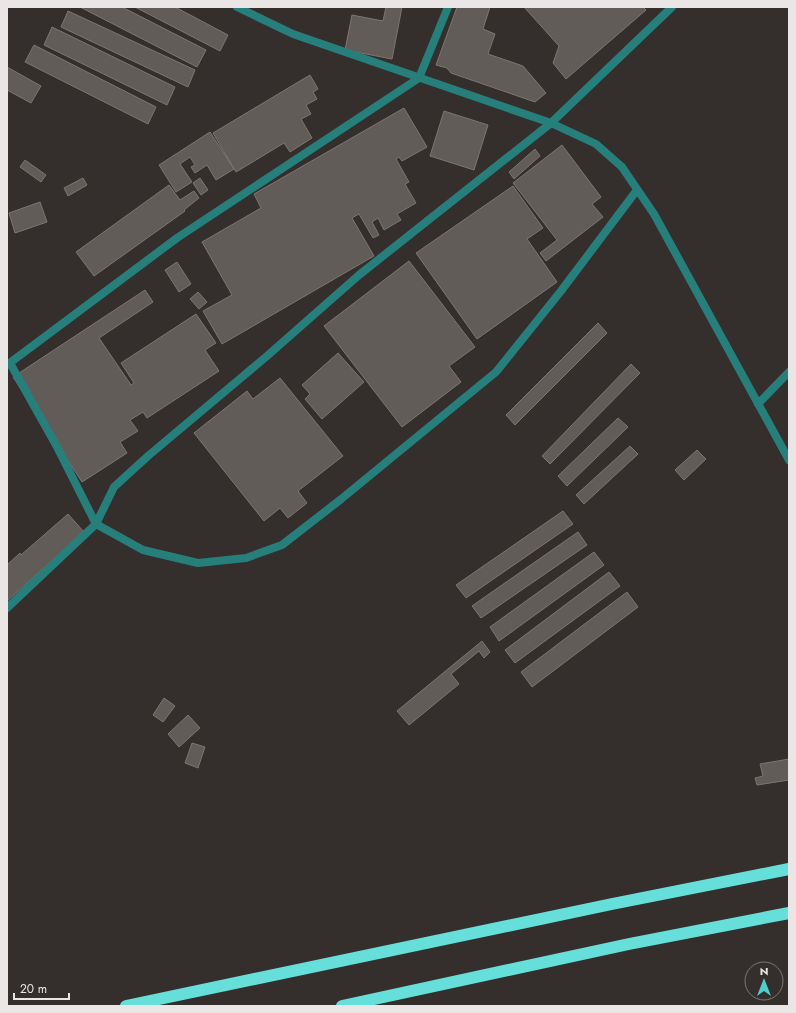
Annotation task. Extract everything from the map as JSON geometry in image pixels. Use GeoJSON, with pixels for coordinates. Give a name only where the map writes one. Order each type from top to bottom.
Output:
{"type":"FeatureCollection","features":[{"type":"Feature","properties":{"kind":"highway"},"geometry":{"type":"LineString","coordinates":[[126,1006],[520,923],[789,869]]}},
{"type":"Feature","properties":{"kind":"highway"},"geometry":{"type":"LineString","coordinates":[[342,1006],[629,944],[789,913]]}},
{"type":"Feature","properties":{"kind":"street"},"geometry":{"type":"LineString","coordinates":[[237,7],[293,34],[551,123],[596,144],[622,167],[654,214],[789,460]]}},
{"type":"Feature","properties":{"kind":"street"},"geometry":{"type":"LineString","coordinates":[[448,7],[419,78],[177,238],[8,364],[56,445],[96,524],[143,550],[198,563],[246,558],[282,545],[340,500],[496,372],[561,291],[637,190]]}},
{"type":"Feature","properties":{"kind":"street"},"geometry":{"type":"LineString","coordinates":[[7,608],[96,524],[114,487],[148,456],[267,356],[359,275],[551,123],[672,7]]}},
{"type":"Feature","properties":{"kind":"street"},"geometry":{"type":"LineString","coordinates":[[758,404],[789,372]]}},
{"type":"Feature","properties":{"kind":"building"},"geometry":{"type":"Polygon","coordinates":[[[80,7],[122,7],[206,50],[197,67],[80,7]]]}},
{"type":"Feature","properties":{"kind":"building"},"geometry":{"type":"Polygon","coordinates":[[[135,7],[175,7],[228,35],[220,51],[135,7]]]}},
{"type":"Feature","properties":{"kind":"building"},"geometry":{"type":"Polygon","coordinates":[[[386,7],[402,7],[392,59],[345,50],[352,15],[383,21],[386,7]]]}},
{"type":"Feature","properties":{"kind":"building"},"geometry":{"type":"Polygon","coordinates":[[[457,7],[490,7],[483,29],[495,34],[488,54],[523,66],[546,93],[535,102],[451,73],[447,68],[436,65],[457,7]]]}},
{"type":"Feature","properties":{"kind":"building"},"geometry":{"type":"Polygon","coordinates":[[[524,7],[643,7],[646,10],[566,79],[553,63],[559,46],[524,7]]]}},
{"type":"Feature","properties":{"kind":"building"},"geometry":{"type":"Polygon","coordinates":[[[68,11],[195,70],[188,87],[61,27],[68,11]]]}},
{"type":"Feature","properties":{"kind":"building"},"geometry":{"type":"Polygon","coordinates":[[[52,27],[175,87],[167,105],[44,45],[52,27]]]}},
{"type":"Feature","properties":{"kind":"building"},"geometry":{"type":"Polygon","coordinates":[[[34,45],[156,107],[148,124],[25,62],[34,45]]]}},
{"type":"Feature","properties":{"kind":"building"},"geometry":{"type":"Polygon","coordinates":[[[7,67],[41,86],[31,103],[7,90],[7,67]]]}},
{"type":"Feature","properties":{"kind":"building"},"geometry":{"type":"Polygon","coordinates":[[[310,75],[318,89],[313,92],[317,99],[306,105],[311,114],[301,119],[312,138],[290,152],[284,143],[236,172],[213,133],[310,75]]]}},
{"type":"Feature","properties":{"kind":"building"},"geometry":{"type":"Polygon","coordinates":[[[404,108],[427,147],[402,161],[399,157],[396,159],[409,182],[405,184],[416,203],[397,214],[401,220],[384,230],[378,218],[372,222],[379,235],[373,238],[359,214],[352,218],[374,256],[222,344],[203,311],[232,295],[202,242],[261,208],[254,194],[404,108]]]}},
{"type":"Feature","properties":{"kind":"building"},"geometry":{"type":"Polygon","coordinates":[[[444,111],[488,125],[474,170],[430,156],[444,111]]]}},
{"type":"Feature","properties":{"kind":"building"},"geometry":{"type":"Polygon","coordinates":[[[210,132],[234,169],[216,180],[207,165],[195,173],[191,167],[195,165],[190,157],[180,164],[192,182],[176,192],[159,165],[210,132]]]}},
{"type":"Feature","properties":{"kind":"building"},"geometry":{"type":"Polygon","coordinates":[[[562,145],[601,197],[592,204],[603,217],[546,261],[540,253],[557,240],[513,183],[562,145]]]}},
{"type":"Feature","properties":{"kind":"building"},"geometry":{"type":"Polygon","coordinates":[[[535,149],[540,156],[514,179],[509,172],[535,149]]]}},
{"type":"Feature","properties":{"kind":"building"},"geometry":{"type":"Polygon","coordinates":[[[25,160],[46,175],[41,182],[20,167],[25,160]]]}},
{"type":"Feature","properties":{"kind":"building"},"geometry":{"type":"Polygon","coordinates":[[[83,178],[87,185],[68,196],[64,188],[83,178]]]}},
{"type":"Feature","properties":{"kind":"building"},"geometry":{"type":"Polygon","coordinates":[[[200,178],[208,190],[201,195],[193,183],[200,178]]]}},
{"type":"Feature","properties":{"kind":"building"},"geometry":{"type":"Polygon","coordinates":[[[169,185],[180,200],[194,191],[199,198],[184,210],[185,211],[94,276],[76,252],[169,185]]]}},
{"type":"Feature","properties":{"kind":"building"},"geometry":{"type":"Polygon","coordinates":[[[513,186],[543,228],[527,239],[557,282],[477,339],[416,253],[513,186]]]}},
{"type":"Feature","properties":{"kind":"building"},"geometry":{"type":"Polygon","coordinates":[[[40,202],[47,222],[15,233],[9,213],[40,202]]]}},
{"type":"Feature","properties":{"kind":"building"},"geometry":{"type":"Polygon","coordinates":[[[409,261],[475,347],[449,366],[461,382],[402,427],[324,326],[409,261]]]}},
{"type":"Feature","properties":{"kind":"building"},"geometry":{"type":"Polygon","coordinates":[[[177,262],[191,284],[179,292],[165,270],[177,262]]]}},
{"type":"Feature","properties":{"kind":"building"},"geometry":{"type":"Polygon","coordinates":[[[145,290],[153,302],[99,338],[131,385],[134,383],[121,363],[196,314],[216,343],[205,350],[219,371],[147,418],[143,412],[130,420],[138,431],[120,442],[127,453],[82,482],[13,377],[145,290]]]}},
{"type":"Feature","properties":{"kind":"building"},"geometry":{"type":"Polygon","coordinates":[[[198,292],[207,302],[199,309],[190,299],[198,292]]]}},
{"type":"Feature","properties":{"kind":"building"},"geometry":{"type":"Polygon","coordinates":[[[598,323],[607,333],[515,425],[506,415],[598,323]]]}},
{"type":"Feature","properties":{"kind":"building"},"geometry":{"type":"Polygon","coordinates":[[[338,353],[364,382],[322,419],[305,399],[310,394],[302,385],[338,353]]]}},
{"type":"Feature","properties":{"kind":"building"},"geometry":{"type":"Polygon","coordinates":[[[631,364],[640,373],[550,464],[542,456],[631,364]]]}},
{"type":"Feature","properties":{"kind":"building"},"geometry":{"type":"Polygon","coordinates":[[[280,378],[343,456],[298,491],[307,503],[288,518],[280,508],[264,521],[194,433],[247,391],[253,399],[280,378]]]}},
{"type":"Feature","properties":{"kind":"building"},"geometry":{"type":"Polygon","coordinates":[[[618,418],[628,427],[567,486],[558,476],[618,418]]]}},
{"type":"Feature","properties":{"kind":"building"},"geometry":{"type":"Polygon","coordinates":[[[630,446],[638,454],[584,504],[576,495],[630,446]]]}},
{"type":"Feature","properties":{"kind":"building"},"geometry":{"type":"Polygon","coordinates":[[[697,450],[706,459],[684,480],[675,470],[697,450]]]}},
{"type":"Feature","properties":{"kind":"building"},"geometry":{"type":"Polygon","coordinates":[[[563,511],[573,524],[466,598],[456,585],[563,511]]]}},
{"type":"Feature","properties":{"kind":"building"},"geometry":{"type":"Polygon","coordinates":[[[68,514],[84,532],[7,601],[7,565],[20,553],[21,555],[68,514]]]}},
{"type":"Feature","properties":{"kind":"building"},"geometry":{"type":"Polygon","coordinates":[[[578,532],[587,545],[481,618],[472,606],[578,532]]]}},
{"type":"Feature","properties":{"kind":"building"},"geometry":{"type":"Polygon","coordinates":[[[594,552],[604,565],[499,641],[490,627],[594,552]]]}},
{"type":"Feature","properties":{"kind":"building"},"geometry":{"type":"Polygon","coordinates":[[[609,572],[620,586],[515,663],[505,650],[609,572]]]}},
{"type":"Feature","properties":{"kind":"building"},"geometry":{"type":"Polygon","coordinates":[[[627,592],[638,607],[532,687],[521,672],[627,592]]]}},
{"type":"Feature","properties":{"kind":"building"},"geometry":{"type":"Polygon","coordinates":[[[482,641],[490,652],[484,658],[479,651],[451,674],[459,684],[409,725],[397,711],[482,641]]]}},
{"type":"Feature","properties":{"kind":"building"},"geometry":{"type":"Polygon","coordinates":[[[164,698],[175,706],[163,722],[153,715],[164,698]]]}},
{"type":"Feature","properties":{"kind":"building"},"geometry":{"type":"Polygon","coordinates":[[[188,715],[200,728],[179,747],[168,734],[188,715]]]}},
{"type":"Feature","properties":{"kind":"building"},"geometry":{"type":"Polygon","coordinates":[[[192,743],[205,747],[198,768],[185,763],[192,743]]]}},
{"type":"Feature","properties":{"kind":"building"},"geometry":{"type":"Polygon","coordinates":[[[789,759],[789,780],[757,785],[755,778],[763,776],[760,764],[789,759]]]}}]}
